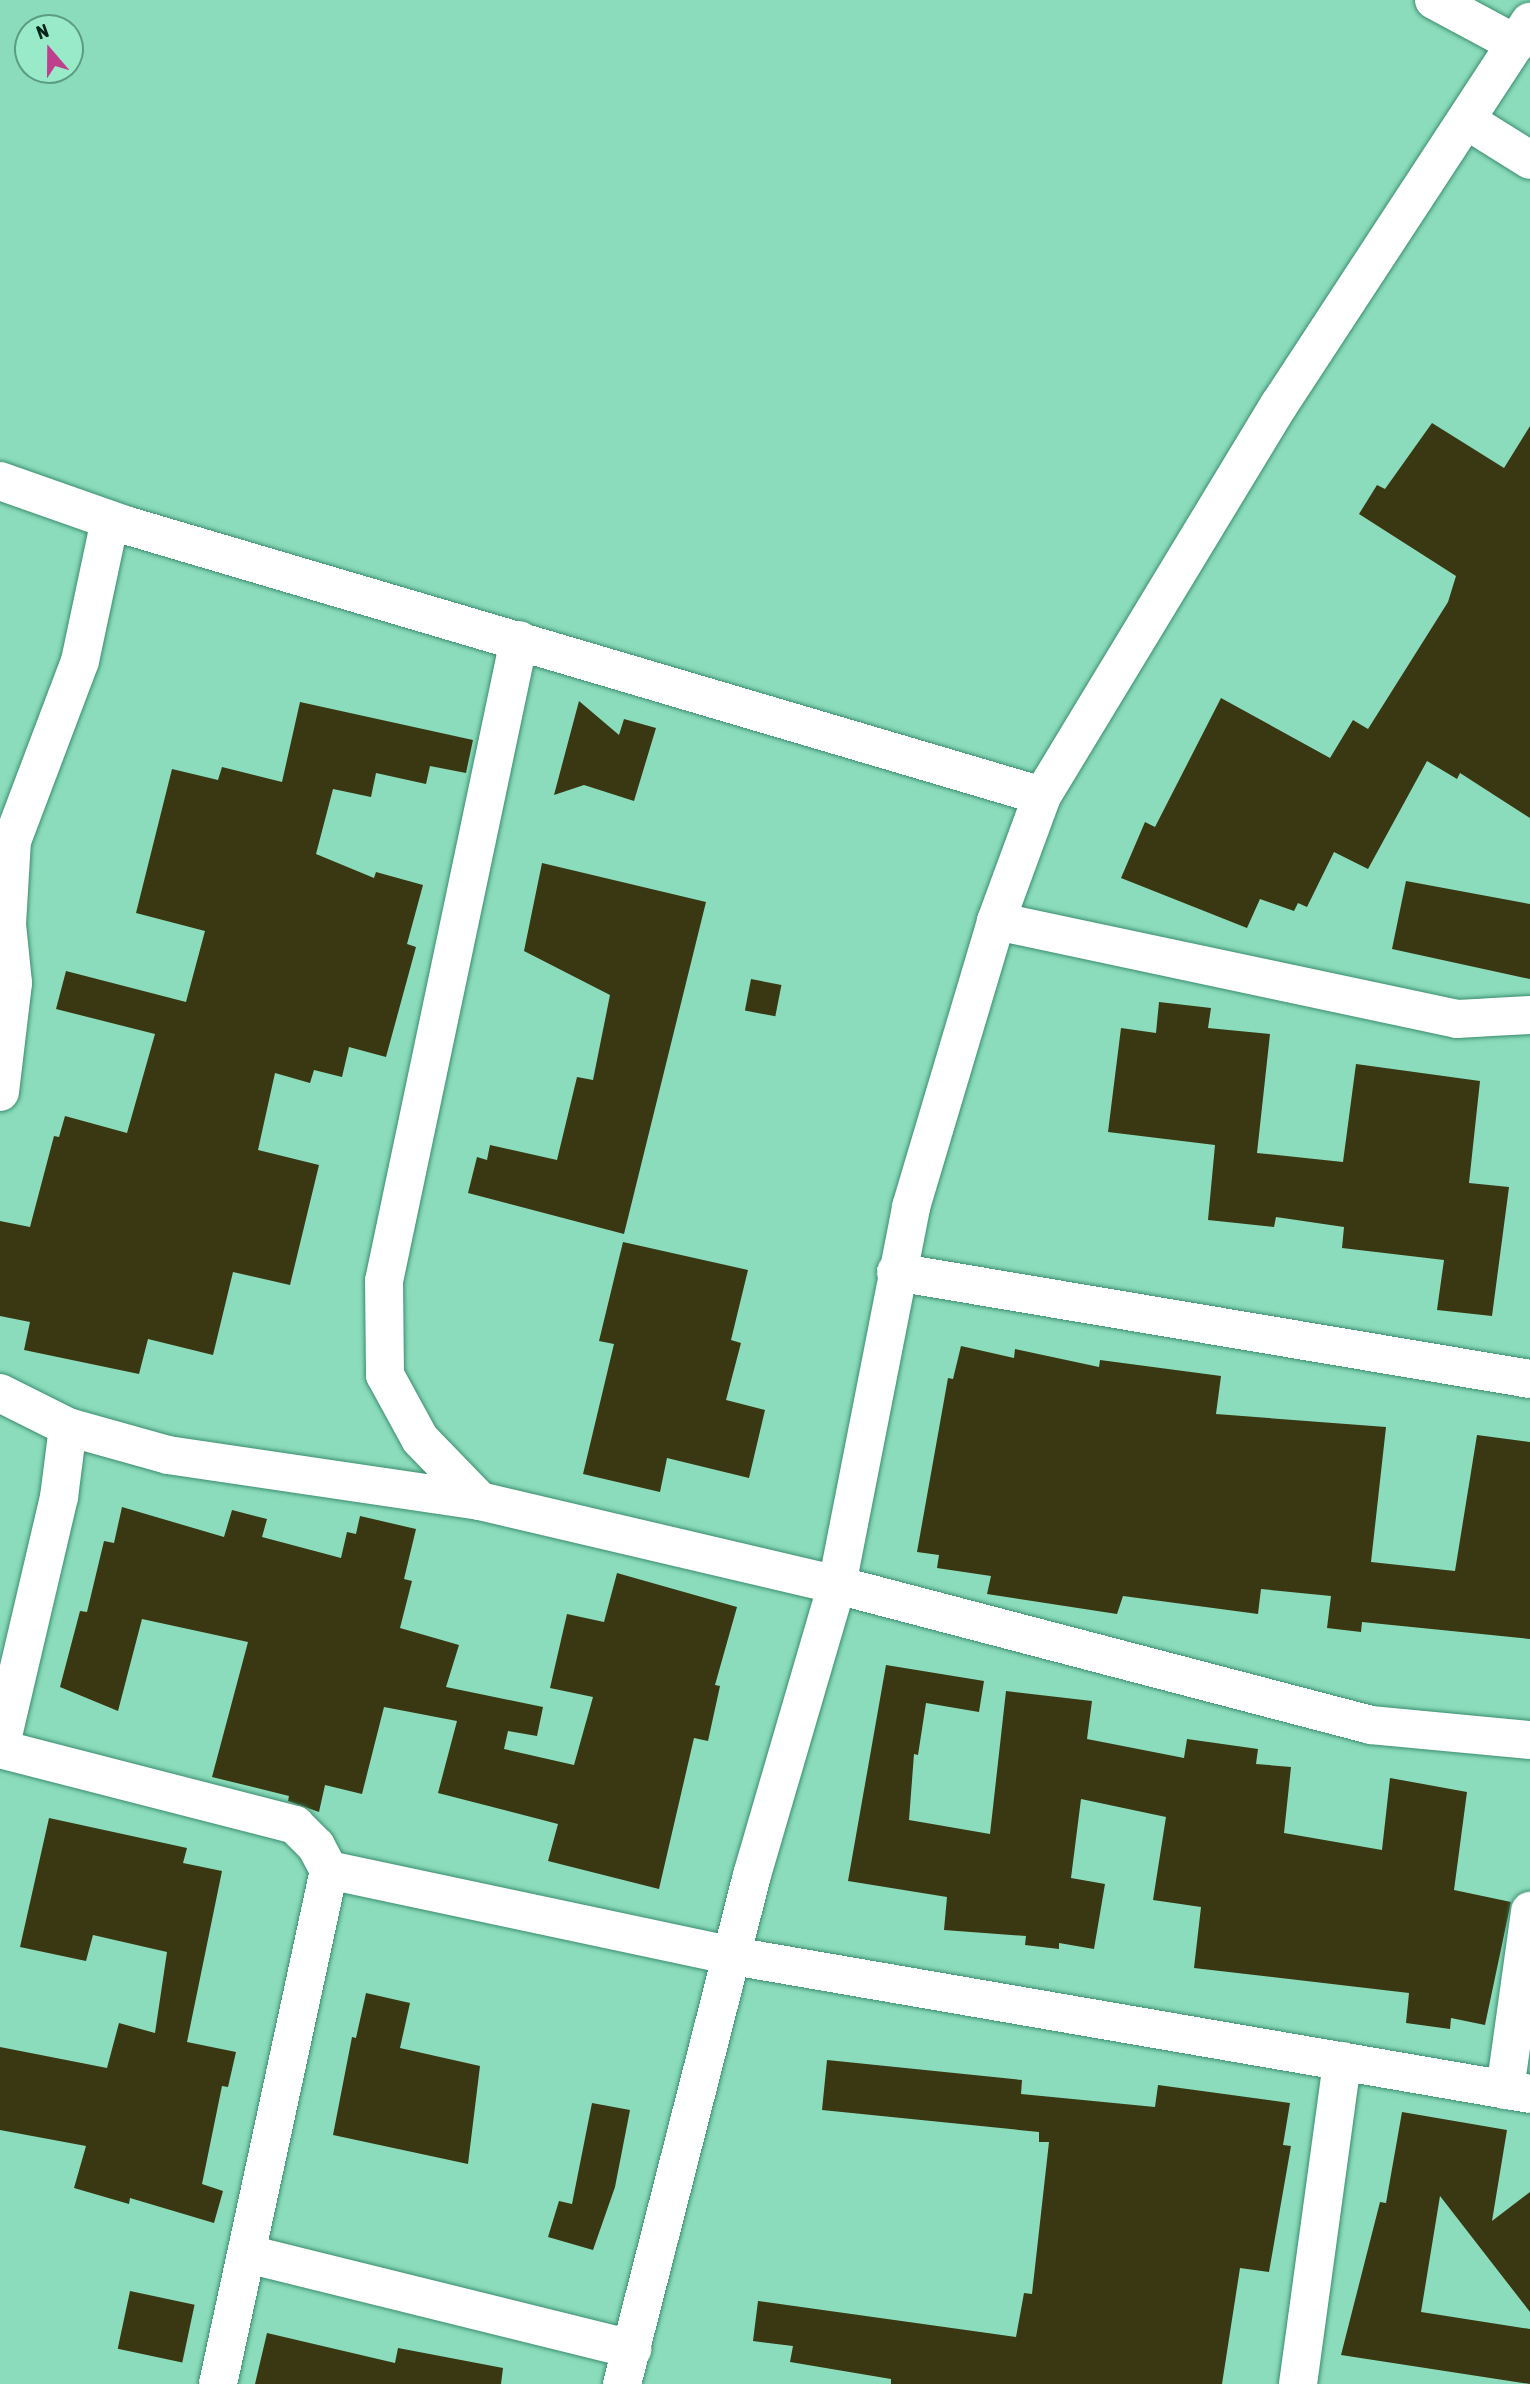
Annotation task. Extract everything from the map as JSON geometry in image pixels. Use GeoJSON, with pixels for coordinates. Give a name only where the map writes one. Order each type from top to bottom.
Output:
{"type":"FeatureCollection","features":[{"type":"Feature","properties":{"kind":"street"},"geometry":{"type":"LineString","coordinates":[[248,2254],[627,2366],[733,1956],[837,1585],[895,1272],[996,921],[1042,796],[1279,405],[1523,33],[1434,0]]}},
{"type":"Feature","properties":{"kind":"street"},"geometry":{"type":"LineString","coordinates":[[1466,120],[1530,160]]}},
{"type":"Feature","properties":{"kind":"street"},"geometry":{"type":"LineString","coordinates":[[0,481],[110,520],[1042,796]]}},
{"type":"Feature","properties":{"kind":"street"},"geometry":{"type":"LineString","coordinates":[[0,1092],[13,984],[7,924],[12,841],[80,661],[110,520]]}},
{"type":"Feature","properties":{"kind":"street"},"geometry":{"type":"LineString","coordinates":[[480,1501],[420,1438],[385,1375],[384,1281],[519,640]]}},
{"type":"Feature","properties":{"kind":"street"},"geometry":{"type":"LineString","coordinates":[[996,921],[1457,1019],[1530,1015]]}},
{"type":"Feature","properties":{"kind":"street"},"geometry":{"type":"LineString","coordinates":[[895,1272],[1530,1379]]}},
{"type":"Feature","properties":{"kind":"street"},"geometry":{"type":"LineString","coordinates":[[0,1393],[68,1427],[168,1455],[480,1501],[837,1585],[1371,1725],[1530,1740]]}},
{"type":"Feature","properties":{"kind":"street"},"geometry":{"type":"LineString","coordinates":[[68,1427],[59,1497],[0,1749],[295,1825],[316,1846],[329,1870],[218,2384]]}},
{"type":"Feature","properties":{"kind":"street"},"geometry":{"type":"LineString","coordinates":[[329,1870],[733,1956],[1518,2092],[1530,1911]]}},
{"type":"Feature","properties":{"kind":"street"},"geometry":{"type":"LineString","coordinates":[[1298,2384],[1342,2061]]}},
{"type":"Feature","properties":{"kind":"building"},"geometry":{"type":"Polygon","coordinates":[[[1432,423],[1504,468],[1530,426],[1530,818],[1460,773],[1457,779],[1427,761],[1368,869],[1334,852],[1307,907],[1298,903],[1294,911],[1260,899],[1247,928],[1121,878],[1145,822],[1155,827],[1221,698],[1330,758],[1353,720],[1368,729],[1448,602],[1456,576],[1359,514],[1377,485],[1385,489],[1432,423]]]}},
{"type":"Feature","properties":{"kind":"building"},"geometry":{"type":"Polygon","coordinates":[[[579,701],[619,735],[624,719],[656,728],[634,801],[584,785],[554,795],[579,701]]]}},
{"type":"Feature","properties":{"kind":"building"},"geometry":{"type":"Polygon","coordinates":[[[300,702],[473,740],[466,773],[430,766],[426,784],[376,773],[371,797],[333,789],[316,854],[374,878],[376,872],[423,885],[407,944],[416,947],[386,1057],[349,1047],[342,1077],[314,1070],[310,1083],[275,1073],[258,1150],[319,1165],[290,1285],[233,1272],[213,1355],[148,1339],[139,1374],[24,1350],[30,1322],[0,1316],[0,1221],[30,1227],[54,1136],[59,1137],[65,1116],[127,1133],[155,1034],[56,1009],[66,971],[186,1002],[205,931],[136,913],[172,769],[218,780],[222,767],[282,782],[300,702]]]}},
{"type":"Feature","properties":{"kind":"building"},"geometry":{"type":"Polygon","coordinates":[[[542,863],[706,902],[624,1234],[468,1193],[477,1157],[487,1160],[490,1145],[557,1160],[577,1077],[593,1080],[610,995],[524,951],[542,863]]]}},
{"type":"Feature","properties":{"kind":"building"},"geometry":{"type":"Polygon","coordinates":[[[1406,881],[1530,904],[1530,979],[1392,949],[1406,881]]]}},
{"type":"Feature","properties":{"kind":"building"},"geometry":{"type":"Polygon","coordinates":[[[751,979],[781,985],[775,1016],[745,1010],[751,979]]]}},
{"type":"Feature","properties":{"kind":"building"},"geometry":{"type":"Polygon","coordinates":[[[1159,1002],[1211,1008],[1208,1028],[1270,1034],[1257,1153],[1343,1162],[1356,1064],[1480,1081],[1469,1183],[1509,1187],[1492,1316],[1437,1310],[1444,1260],[1342,1248],[1344,1227],[1276,1217],[1274,1227],[1208,1220],[1215,1145],[1108,1132],[1121,1028],[1156,1033],[1159,1002]]]}},
{"type":"Feature","properties":{"kind":"building"},"geometry":{"type":"Polygon","coordinates":[[[623,1242],[748,1270],[731,1340],[741,1343],[726,1400],[765,1410],[749,1478],[667,1458],[660,1492],[583,1474],[614,1344],[599,1341],[623,1242]]]}},
{"type":"Feature","properties":{"kind":"building"},"geometry":{"type":"Polygon","coordinates":[[[961,1346],[1014,1358],[1015,1349],[1099,1367],[1100,1360],[1221,1376],[1216,1414],[1386,1427],[1371,1562],[1455,1571],[1477,1435],[1530,1442],[1530,1639],[1362,1622],[1361,1632],[1327,1628],[1331,1596],[1261,1589],[1258,1614],[1123,1596],[1117,1614],[987,1594],[991,1576],[937,1568],[939,1555],[917,1552],[948,1378],[953,1379],[961,1346]]]}},
{"type":"Feature","properties":{"kind":"building"},"geometry":{"type":"Polygon","coordinates":[[[122,1507],[224,1537],[232,1510],[267,1519],[262,1537],[341,1558],[347,1532],[356,1534],[360,1516],[416,1529],[404,1579],[412,1581],[400,1628],[459,1645],[446,1687],[543,1707],[537,1736],[508,1731],[504,1749],[574,1765],[593,1697],[550,1688],[567,1614],[604,1622],[617,1573],[737,1607],[715,1685],[720,1686],[708,1741],[694,1738],[659,1889],[548,1861],[558,1824],[438,1793],[457,1721],[384,1707],[362,1794],[325,1785],[319,1812],[288,1801],[289,1796],[212,1777],[248,1642],[142,1619],[118,1711],[60,1687],[80,1611],[87,1612],[104,1541],[114,1543],[122,1507]]]}},
{"type":"Feature","properties":{"kind":"building"},"geometry":{"type":"Polygon","coordinates":[[[886,1665],[984,1681],[979,1712],[926,1703],[918,1755],[914,1754],[909,1820],[990,1834],[1006,1691],[1092,1701],[1087,1739],[1184,1758],[1187,1739],[1258,1749],[1256,1764],[1291,1767],[1284,1833],[1382,1850],[1390,1778],[1467,1792],[1454,1890],[1511,1902],[1485,2025],[1451,2018],[1450,2029],[1406,2023],[1409,1993],[1194,1968],[1201,1907],[1153,1900],[1166,1817],[1081,1799],[1071,1878],[1105,1884],[1094,1949],[1059,1943],[1059,1949],[1025,1945],[1026,1936],[944,1930],[947,1897],[848,1881],[886,1665]]]}},
{"type":"Feature","properties":{"kind":"building"},"geometry":{"type":"Polygon","coordinates":[[[49,1818],[187,1848],[183,1863],[222,1871],[187,2042],[236,2052],[228,2087],[222,2086],[202,2184],[223,2191],[214,2223],[130,2198],[129,2204],[74,2188],[86,2146],[0,2130],[0,2047],[107,2068],[119,2023],[155,2033],[167,1952],[93,1935],[86,1961],[20,1947],[49,1818]]]}},
{"type":"Feature","properties":{"kind":"building"},"geometry":{"type":"Polygon","coordinates":[[[366,1993],[410,2003],[400,2048],[480,2066],[468,2164],[333,2135],[352,2037],[356,2038],[366,1993]]]}},
{"type":"Feature","properties":{"kind":"building"},"geometry":{"type":"Polygon","coordinates":[[[827,2060],[1022,2080],[1021,2094],[1155,2107],[1158,2085],[1290,2103],[1283,2145],[1291,2146],[1269,2272],[1240,2268],[1222,2384],[891,2384],[891,2379],[790,2362],[793,2346],[753,2341],[758,2301],[1016,2337],[1024,2293],[1032,2294],[1049,2142],[1039,2142],[1039,2132],[822,2110],[827,2060]]]}},
{"type":"Feature","properties":{"kind":"building"},"geometry":{"type":"Polygon","coordinates":[[[592,2103],[630,2110],[615,2187],[593,2250],[548,2237],[559,2201],[572,2204],[592,2103]]]}},
{"type":"Feature","properties":{"kind":"building"},"geometry":{"type":"Polygon","coordinates":[[[1402,2112],[1507,2130],[1492,2221],[1530,2192],[1530,2312],[1440,2196],[1421,2312],[1530,2329],[1530,2384],[1341,2355],[1380,2202],[1386,2203],[1402,2112]]]}},
{"type":"Feature","properties":{"kind":"building"},"geometry":{"type":"Polygon","coordinates":[[[130,2291],[195,2305],[182,2362],[118,2349],[130,2291]]]}},
{"type":"Feature","properties":{"kind":"building"},"geometry":{"type":"Polygon","coordinates":[[[267,2333],[395,2363],[398,2348],[503,2368],[501,2384],[255,2384],[267,2333]]]}}]}
